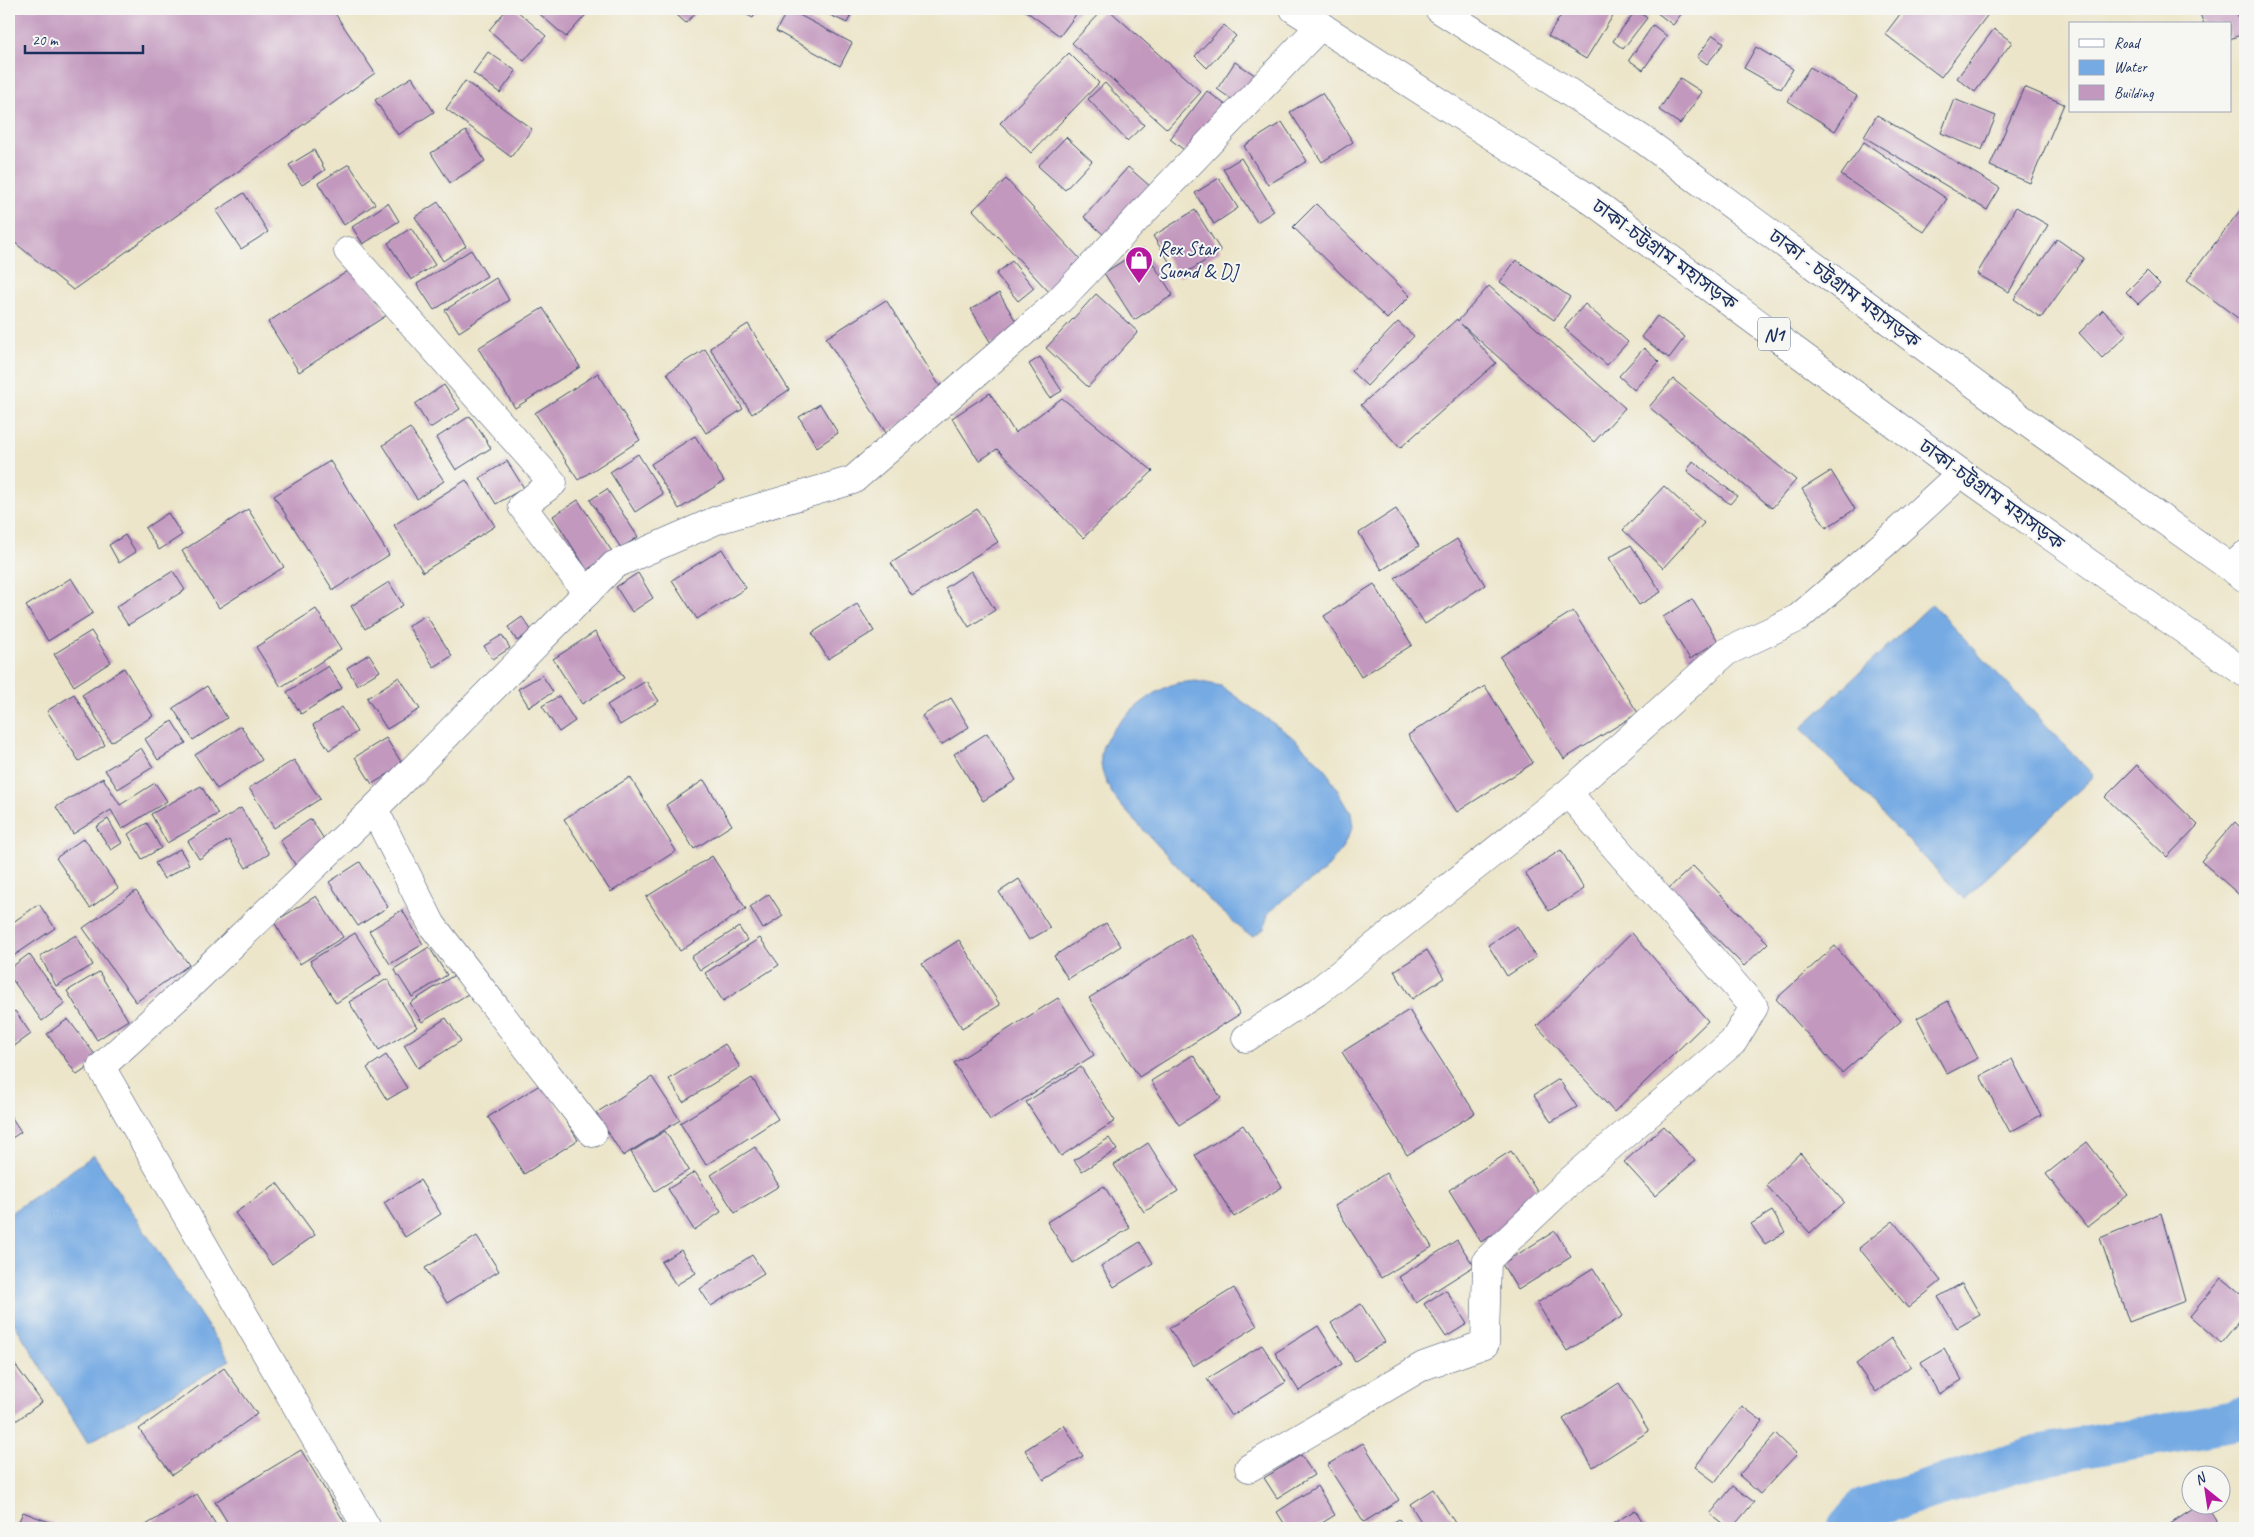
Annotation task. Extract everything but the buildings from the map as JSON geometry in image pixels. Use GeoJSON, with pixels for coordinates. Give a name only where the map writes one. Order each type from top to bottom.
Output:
{"type":"FeatureCollection","features":[{"type":"Feature","properties":{"kind":"main road","name":"ঢাকা-চট্টগ্রাম মহাসড়ক"},"geometry":{"type":"LineString","coordinates":[[1294,9],[1584,195],[1961,473],[2245,673]]}},
{"type":"Feature","properties":{"kind":"main road","name":"ঢাকা - চট্টগ্রাম মহাসড়ক"},"geometry":{"type":"LineString","coordinates":[[1439,9],[1646,141],[2022,419],[2241,567]]}},
{"type":"Feature","properties":{"kind":"main road"},"geometry":{"type":"LineString","coordinates":[[367,1528],[101,1067],[181,994],[374,809],[614,565],[717,520],[853,480],[1054,306],[1321,25]]}},
{"type":"Feature","properties":{"kind":"main road"},"geometry":{"type":"LineString","coordinates":[[348,251],[553,483],[522,506],[587,593]]}},
{"type":"Feature","properties":{"kind":"main road"},"geometry":{"type":"LineString","coordinates":[[1246,1038],[1318,992],[1568,793],[1726,652],[1798,618],[1884,544],[1961,473]]}},
{"type":"Feature","properties":{"kind":"main road"},"geometry":{"type":"LineString","coordinates":[[1249,1468],[1423,1366],[1485,1344],[1487,1260],[1572,1179],[1733,1042],[1754,1007],[1568,793]]}},
{"type":"Feature","properties":{"kind":"main road"},"geometry":{"type":"LineString","coordinates":[[374,809],[432,925],[593,1133]]}},
{"type":"Feature","properties":{"kind":"water"},"geometry":{"type":"Polygon","coordinates":[[[1932,604],[2094,776],[1964,899],[1801,728],[1932,604]]]}},
{"type":"Feature","properties":{"kind":"water"},"geometry":{"type":"Polygon","coordinates":[[[1196,681],[1221,686],[1291,736],[1324,767],[1351,813],[1353,827],[1341,850],[1325,871],[1285,898],[1268,914],[1264,929],[1253,936],[1246,933],[1206,897],[1124,809],[1109,788],[1102,772],[1101,755],[1103,746],[1115,728],[1134,708],[1157,692],[1177,683],[1196,681]]]}},
{"type":"Feature","properties":{"kind":"water"},"geometry":{"type":"Polygon","coordinates":[[[94,1155],[230,1360],[88,1443],[9,1315],[9,1214],[94,1155]]]}},
{"type":"Feature","properties":{"kind":"waterway"},"geometry":{"type":"LineString","coordinates":[[1848,1528],[1865,1508],[2046,1454],[2245,1419]]}},
{"type":"Feature","properties":{"kind":"place","name":"Rex Star Suond & DJ"},"geometry":{"type":"Point","coordinates":[1139,284]}}]}
